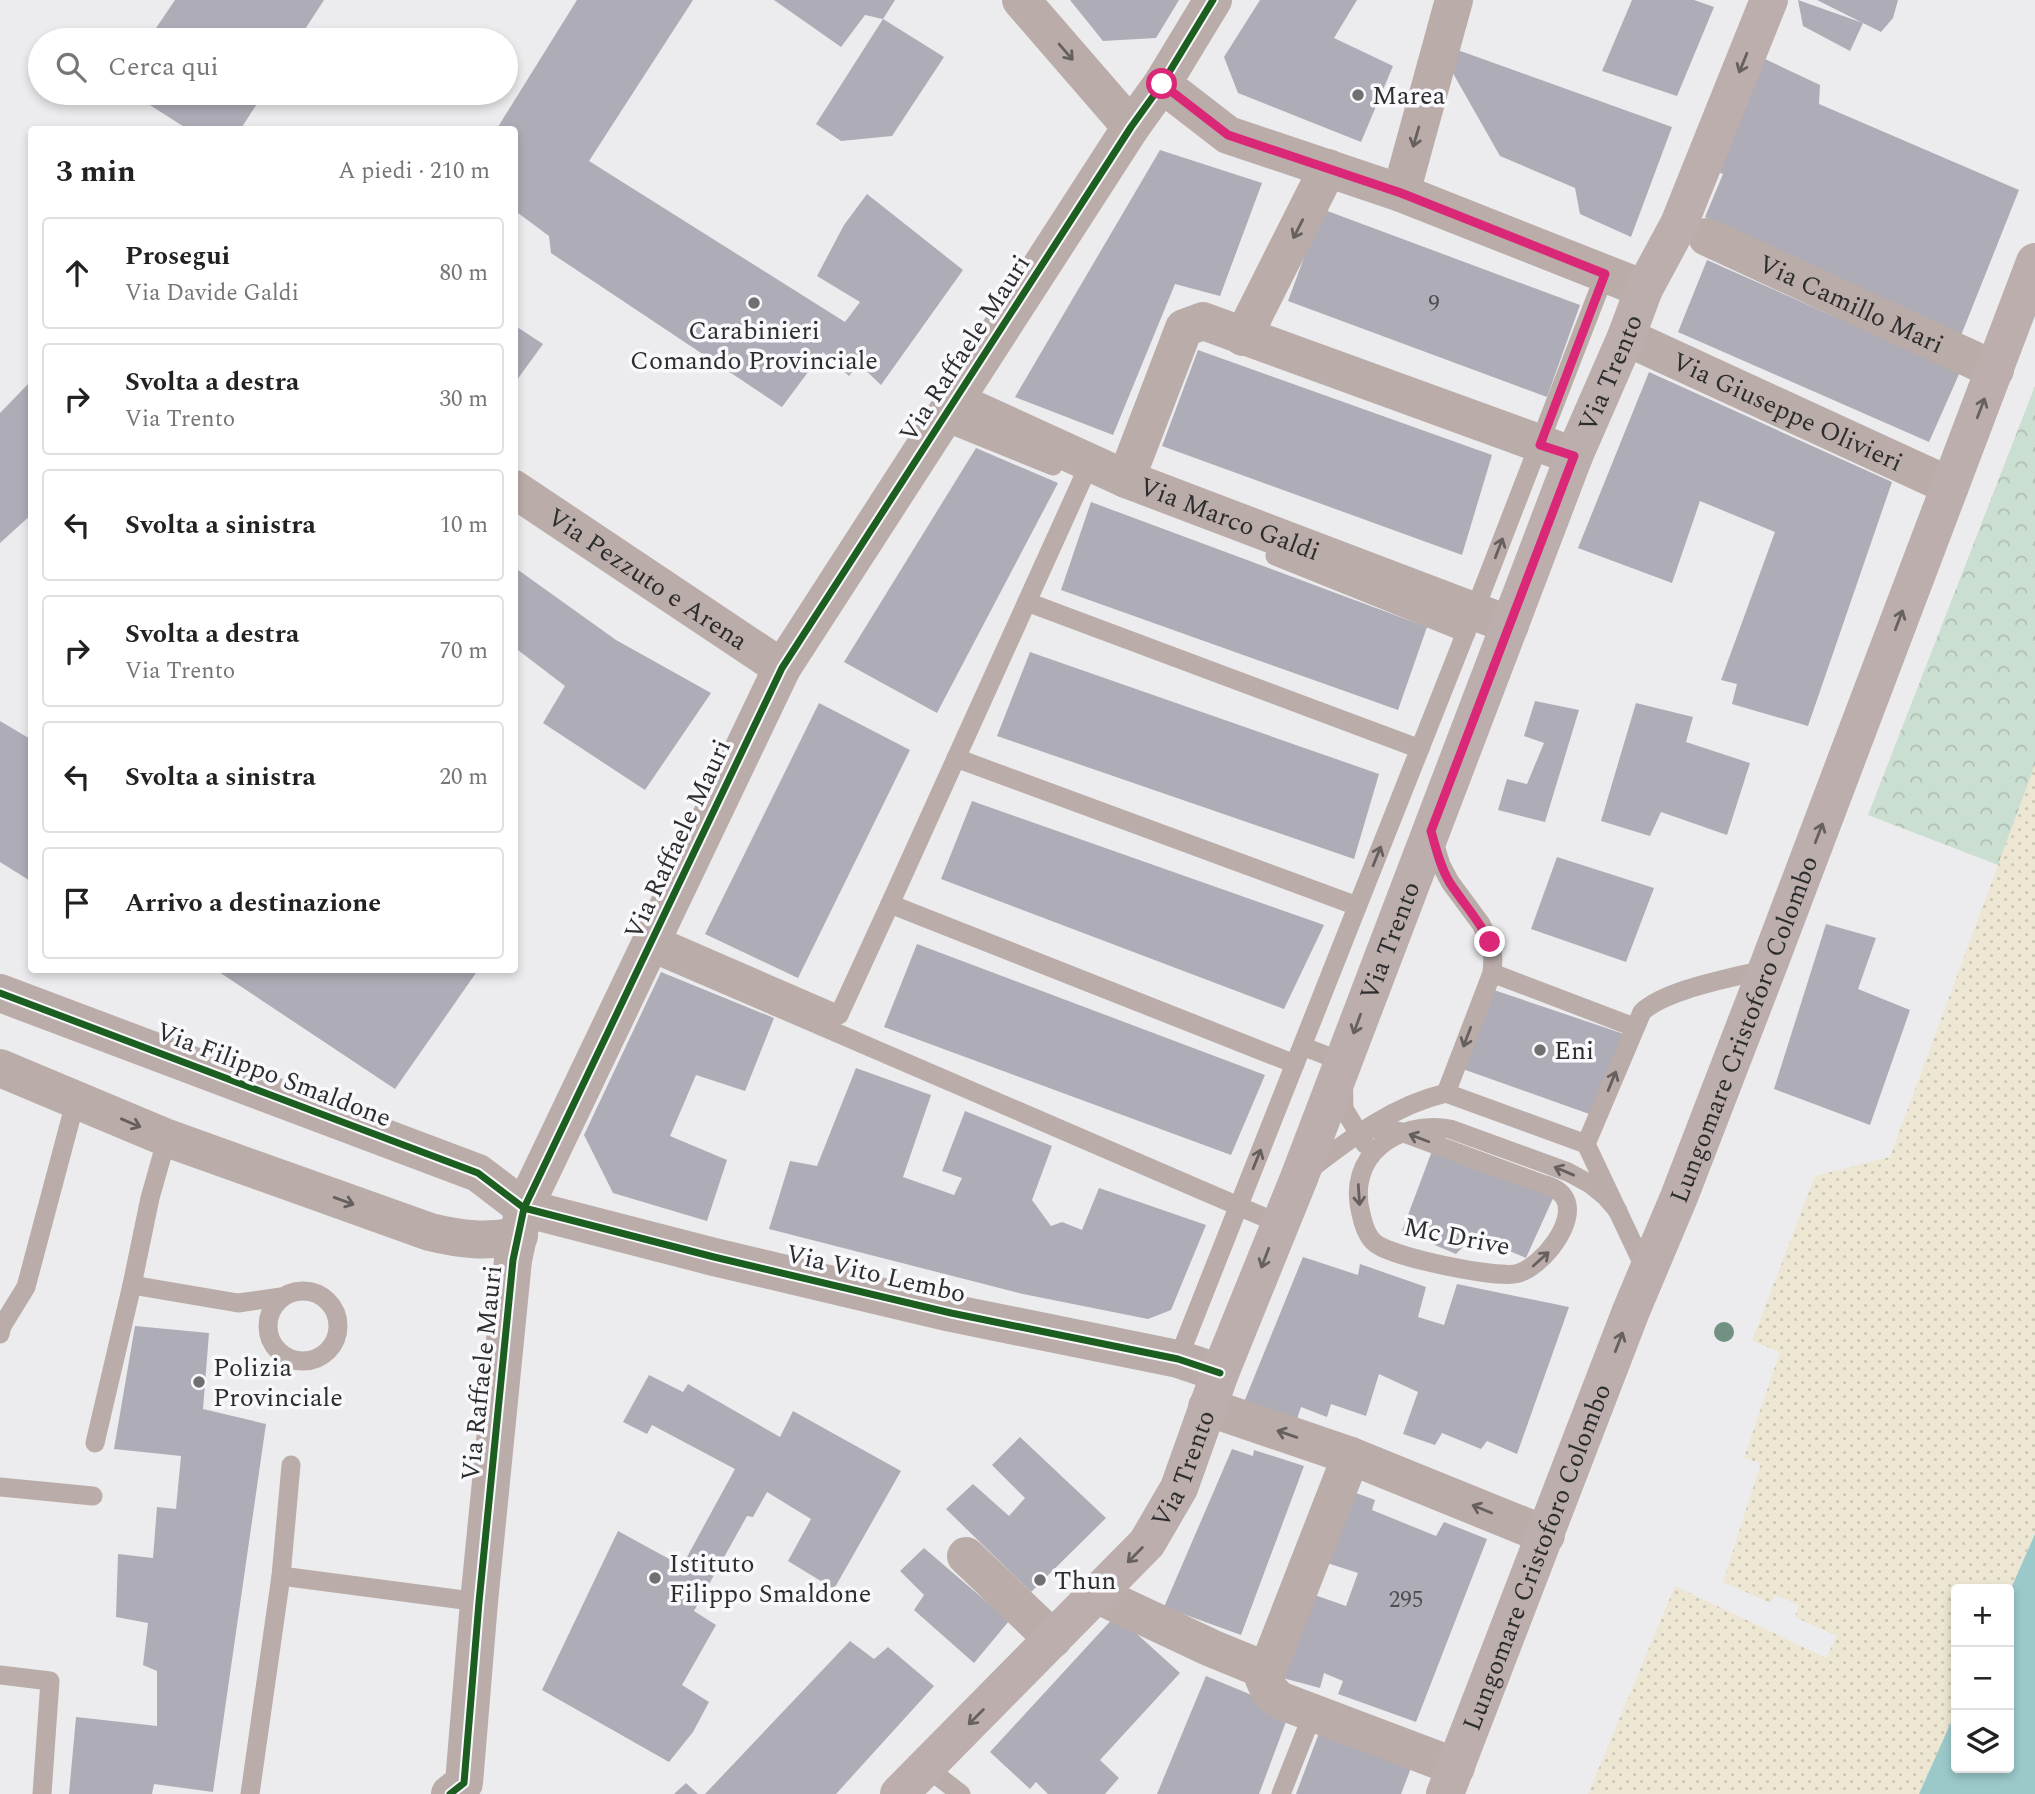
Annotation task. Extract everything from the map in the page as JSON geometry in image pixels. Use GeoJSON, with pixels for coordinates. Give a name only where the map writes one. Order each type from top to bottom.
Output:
{"type":"FeatureCollection","features":[{"type":"Feature","properties":{"kind":"main road","name":"Via Trento"},"geometry":{"type":"LineString","coordinates":[[899,1794],[1147,1543],[1179,1488],[1214,1390],[1343,1062],[1375,904],[1431,831],[1430,766],[1510,625],[1557,451],[1626,337],[1644,289],[1679,224],[1769,0]]}},
{"type":"Feature","properties":{"kind":"main road","name":"Lungomare Cristoforo Colombo"},"geometry":{"type":"LineString","coordinates":[[1450,1780],[1767,969],[2035,262]]}},
{"type":"Feature","properties":{"kind":"street"},"geometry":{"type":"LineString","coordinates":[[1021,0],[1131,127]]}},
{"type":"Feature","properties":{"kind":"street","name":"Via Raffaele Mauri"},"geometry":{"type":"LineString","coordinates":[[463,1790],[513,1260],[522,1222],[782,668],[1131,127],[1162,84],[1213,0]]}},
{"type":"Feature","properties":{"kind":"street"},"geometry":{"type":"LineString","coordinates":[[1401,193],[1454,0]]}},
{"type":"Feature","properties":{"kind":"street"},"geometry":{"type":"LineString","coordinates":[[1162,84],[1228,135],[1401,193],[1644,289]]}},
{"type":"Feature","properties":{"kind":"street"},"geometry":{"type":"LineString","coordinates":[[1244,337],[1328,169]]}},
{"type":"Feature","properties":{"kind":"street","name":"Via Camillo Mari"},"geometry":{"type":"LineString","coordinates":[[1707,237],[1996,370]]}},
{"type":"Feature","properties":{"kind":"street"},"geometry":{"type":"LineString","coordinates":[[1126,479],[1184,328],[1203,321],[1557,451]]}},
{"type":"Feature","properties":{"kind":"street","name":"Via Giuseppe Olivieri"},"geometry":{"type":"LineString","coordinates":[[1626,337],[1950,486]]}},
{"type":"Feature","properties":{"kind":"street","name":"Via Marco Galdi"},"geometry":{"type":"LineString","coordinates":[[949,411],[1126,479],[1470,622],[1510,625]]}},
{"type":"Feature","properties":{"kind":"street","name":"Via Pezzuto e Arena"},"geometry":{"type":"LineString","coordinates":[[518,492],[782,668]]}},
{"type":"Feature","properties":{"kind":"street","name":"Via Filippo Smaldone"},"geometry":{"type":"LineString","coordinates":[[0,993],[478,1173],[522,1222]]}},
{"type":"Feature","properties":{"kind":"street"},"geometry":{"type":"LineString","coordinates":[[0,1068],[167,1139],[430,1232],[459,1239],[490,1241],[522,1222]]}},
{"type":"Feature","properties":{"kind":"street","name":"Via Vito Lembo"},"geometry":{"type":"LineString","coordinates":[[522,1222],[714,1257],[938,1310],[1178,1359],[1214,1390],[1351,1456],[1546,1535]]}},
{"type":"Feature","properties":{"kind":"street"},"geometry":{"type":"LineString","coordinates":[[1351,1456],[1264,1679],[1279,1700],[1313,1713],[1450,1780]]}},
{"type":"Feature","properties":{"kind":"street"},"geometry":{"type":"LineString","coordinates":[[966,1556],[1053,1639]]}},
{"type":"Feature","properties":{"kind":"street"},"geometry":{"type":"LineString","coordinates":[[1096,1594],[1267,1671]]}},
{"type":"Feature","properties":{"kind":"lane","name":"Via Trento"},"geometry":{"type":"LineString","coordinates":[[1178,1359],[1298,1055],[1375,904],[1430,766],[1470,622],[1557,451],[1605,274]]}},
{"type":"Feature","properties":{"kind":"lane"},"geometry":{"type":"LineString","coordinates":[[949,411],[1083,478],[1470,622]]}},
{"type":"Feature","properties":{"kind":"lane"},"geometry":{"type":"LineString","coordinates":[[651,943],[839,1015],[1083,478]]}},
{"type":"Feature","properties":{"kind":"lane"},"geometry":{"type":"LineString","coordinates":[[1027,602],[1430,766]]}},
{"type":"Feature","properties":{"kind":"lane"},"geometry":{"type":"LineString","coordinates":[[956,758],[1375,904]]}},
{"type":"Feature","properties":{"kind":"lane"},"geometry":{"type":"LineString","coordinates":[[1431,831],[1441,865],[1450,882],[1481,924],[1490,942],[1492,973],[1446,1093]]}},
{"type":"Feature","properties":{"kind":"lane"},"geometry":{"type":"LineString","coordinates":[[890,904],[1298,1055],[1343,1062],[1344,1109],[1366,1146],[1367,1159]]}},
{"type":"Feature","properties":{"kind":"lane"},"geometry":{"type":"LineString","coordinates":[[651,943],[1280,1224]]}},
{"type":"Feature","properties":{"kind":"lane"},"geometry":{"type":"LineString","coordinates":[[1586,1144],[1634,1027],[1648,1006],[1676,993],[1767,969]]}},
{"type":"Feature","properties":{"kind":"lane"},"geometry":{"type":"LineString","coordinates":[[1492,973],[1634,1027]]}},
{"type":"Feature","properties":{"kind":"lane"},"geometry":{"type":"LineString","coordinates":[[1299,1178],[1381,1118],[1446,1093],[1586,1144],[1647,1272]]}},
{"type":"Feature","properties":{"kind":"lane"},"geometry":{"type":"LineString","coordinates":[[0,1335],[2,1326],[26,1287],[76,1099]]}},
{"type":"Feature","properties":{"kind":"lane","name":"Mc Drive"},"geometry":{"type":"LineString","coordinates":[[1359,1132],[1386,1127],[1404,1133],[1555,1188],[1564,1197],[1567,1206],[1565,1220],[1558,1237],[1545,1257],[1518,1274],[1421,1261],[1374,1242],[1366,1228],[1358,1198],[1358,1184],[1367,1159],[1384,1143],[1404,1133],[1436,1127],[1450,1129],[1568,1172],[1590,1184],[1618,1211]]}},
{"type":"Feature","properties":{"kind":"lane"},"geometry":{"type":"LineString","coordinates":[[94,1443],[150,1198],[167,1139]]}},
{"type":"Feature","properties":{"kind":"lane"},"geometry":{"type":"LineString","coordinates":[[132,1286],[238,1303],[281,1297]]}},
{"type":"Feature","properties":{"kind":"lane"},"geometry":{"type":"LineString","coordinates":[[250,1794],[281,1576],[291,1465]]}},
{"type":"Feature","properties":{"kind":"lane"},"geometry":{"type":"LineString","coordinates":[[0,1487],[93,1496]]}},
{"type":"Feature","properties":{"kind":"lane"},"geometry":{"type":"LineString","coordinates":[[281,1576],[479,1602]]}},
{"type":"Feature","properties":{"kind":"lane"},"geometry":{"type":"LineString","coordinates":[[0,1675],[50,1681],[42,1794]]}},
{"type":"Feature","properties":{"kind":"lane"},"geometry":{"type":"LineString","coordinates":[[1281,1794],[1313,1713]]}},
{"type":"Feature","properties":{"kind":"lane"},"geometry":{"type":"LineString","coordinates":[[926,1767],[961,1794]]}},
{"type":"Feature","properties":{"kind":"green space"},"geometry":{"type":"Polygon","coordinates":[[[2035,386],[2035,765],[1998,865],[1868,815],[2035,386]]]}},
{"type":"Feature","properties":{"kind":"sand"},"geometry":{"type":"Polygon","coordinates":[[[2035,765],[2035,1534],[2013,1584],[1951,1584],[1951,1722],[1919,1794],[1588,1794],[1675,1586],[1826,1658],[1837,1636],[1795,1617],[1799,1605],[1775,1595],[1771,1603],[1723,1582],[1761,1463],[1744,1458],[1780,1352],[1752,1341],[1815,1176],[1890,1157],[2035,765]]]}},
{"type":"Feature","properties":{"kind":"water"},"geometry":{"type":"Polygon","coordinates":[[[2035,1534],[2035,1794],[1919,1794],[1951,1722],[1951,1773],[2014,1773],[2013,1584],[2035,1534]]]}},
{"type":"Feature","properties":{"kind":"building"},"geometry":{"type":"Polygon","coordinates":[[[175,0],[324,0],[306,28],[156,28],[175,0]]]}},
{"type":"Feature","properties":{"kind":"building"},"geometry":{"type":"Polygon","coordinates":[[[577,0],[693,0],[589,161],[845,322],[860,302],[817,276],[844,225],[867,194],[963,270],[881,385],[859,364],[849,376],[823,352],[782,407],[551,253],[549,236],[518,213],[518,126],[498,126],[512,105],[518,105],[518,95],[577,0]]]}},
{"type":"Feature","properties":{"kind":"building"},"geometry":{"type":"Polygon","coordinates":[[[774,0],[895,0],[883,19],[865,15],[841,47],[774,0]]]}},
{"type":"Feature","properties":{"kind":"building"},"geometry":{"type":"Polygon","coordinates":[[[1070,0],[1179,0],[1156,38],[1103,41],[1070,0]]]}},
{"type":"Feature","properties":{"kind":"building"},"geometry":{"type":"Polygon","coordinates":[[[1260,0],[1357,0],[1334,38],[1393,66],[1361,142],[1238,93],[1224,57],[1260,0]]]}},
{"type":"Feature","properties":{"kind":"building"},"geometry":{"type":"Polygon","coordinates":[[[1632,0],[1694,0],[1714,7],[1677,96],[1602,71],[1632,0]]]}},
{"type":"Feature","properties":{"kind":"building"},"geometry":{"type":"Polygon","coordinates":[[[1798,0],[1863,23],[1850,51],[1803,26],[1798,0]]]}},
{"type":"Feature","properties":{"kind":"building"},"geometry":{"type":"Polygon","coordinates":[[[1817,0],[1898,0],[1893,18],[1881,32],[1817,0]]]}},
{"type":"Feature","properties":{"kind":"building"},"geometry":{"type":"Polygon","coordinates":[[[883,19],[944,57],[892,136],[841,141],[816,124],[883,19]]]}},
{"type":"Feature","properties":{"kind":"building"},"geometry":{"type":"Polygon","coordinates":[[[1452,48],[1672,127],[1631,237],[1580,214],[1575,188],[1500,156],[1450,68],[1452,48]]]}},
{"type":"Feature","properties":{"kind":"building"},"geometry":{"type":"Polygon","coordinates":[[[1748,51],[1820,85],[1819,104],[2019,190],[1960,338],[1705,217],[1723,174],[1703,166],[1748,51]]]}},
{"type":"Feature","properties":{"kind":"building"},"geometry":{"type":"Polygon","coordinates":[[[150,105],[256,105],[243,126],[183,126],[150,105]]]}},
{"type":"Feature","properties":{"kind":"building"},"geometry":{"type":"Polygon","coordinates":[[[1160,150],[1262,183],[1220,296],[1175,284],[1113,435],[1015,397],[1160,150]]]}},
{"type":"Feature","properties":{"kind":"building"},"geometry":{"type":"Polygon","coordinates":[[[1322,209],[1580,305],[1547,397],[1288,301],[1322,209]]]}},
{"type":"Feature","properties":{"kind":"building"},"geometry":{"type":"Polygon","coordinates":[[[1707,260],[1960,372],[1929,442],[1678,332],[1707,260]]]}},
{"type":"Feature","properties":{"kind":"building"},"geometry":{"type":"Polygon","coordinates":[[[518,328],[543,344],[518,378],[518,328]]]}},
{"type":"Feature","properties":{"kind":"building"},"geometry":{"type":"Polygon","coordinates":[[[1198,350],[1492,455],[1462,555],[1162,446],[1198,350]]]}},
{"type":"Feature","properties":{"kind":"building"},"geometry":{"type":"Polygon","coordinates":[[[1649,372],[1892,482],[1808,726],[1732,704],[1737,684],[1721,680],[1775,532],[1700,501],[1672,583],[1578,548],[1649,372]]]}},
{"type":"Feature","properties":{"kind":"building"},"geometry":{"type":"Polygon","coordinates":[[[28,384],[28,518],[0,543],[0,413],[28,384]]]}},
{"type":"Feature","properties":{"kind":"building"},"geometry":{"type":"Polygon","coordinates":[[[976,448],[1058,483],[937,713],[844,662],[976,448]]]}},
{"type":"Feature","properties":{"kind":"building"},"geometry":{"type":"Polygon","coordinates":[[[1091,502],[1427,627],[1398,710],[1061,590],[1091,502]]]}},
{"type":"Feature","properties":{"kind":"building"},"geometry":{"type":"Polygon","coordinates":[[[518,570],[616,640],[711,693],[645,790],[543,723],[565,686],[518,650],[518,570]]]}},
{"type":"Feature","properties":{"kind":"building"},"geometry":{"type":"Polygon","coordinates":[[[1030,652],[1379,774],[1354,859],[997,736],[1030,652]]]}},
{"type":"Feature","properties":{"kind":"building"},"geometry":{"type":"Polygon","coordinates":[[[1535,701],[1579,710],[1545,822],[1498,810],[1507,779],[1527,784],[1544,743],[1524,736],[1535,701]]]}},
{"type":"Feature","properties":{"kind":"building"},"geometry":{"type":"Polygon","coordinates":[[[819,703],[910,750],[798,978],[705,934],[819,703]]]}},
{"type":"Feature","properties":{"kind":"building"},"geometry":{"type":"Polygon","coordinates":[[[1636,703],[1693,717],[1686,742],[1750,763],[1727,835],[1661,812],[1650,836],[1601,821],[1636,703]]]}},
{"type":"Feature","properties":{"kind":"building"},"geometry":{"type":"Polygon","coordinates":[[[0,721],[28,738],[28,880],[0,862],[0,721]]]}},
{"type":"Feature","properties":{"kind":"building"},"geometry":{"type":"Polygon","coordinates":[[[972,801],[1324,925],[1284,1009],[941,879],[972,801]]]}},
{"type":"Feature","properties":{"kind":"building"},"geometry":{"type":"Polygon","coordinates":[[[1557,857],[1654,888],[1626,962],[1531,929],[1557,857]]]}},
{"type":"Feature","properties":{"kind":"building"},"geometry":{"type":"Polygon","coordinates":[[[1826,924],[1876,938],[1858,989],[1910,1010],[1870,1125],[1774,1089],[1826,924]]]}},
{"type":"Feature","properties":{"kind":"building"},"geometry":{"type":"Polygon","coordinates":[[[917,944],[1265,1075],[1231,1155],[884,1027],[917,944]]]}},
{"type":"Feature","properties":{"kind":"building"},"geometry":{"type":"Polygon","coordinates":[[[661,972],[774,1018],[745,1091],[696,1075],[670,1136],[727,1160],[707,1221],[613,1193],[584,1135],[661,972]]]}},
{"type":"Feature","properties":{"kind":"building"},"geometry":{"type":"Polygon","coordinates":[[[221,973],[476,973],[395,1089],[221,973]]]}},
{"type":"Feature","properties":{"kind":"building","name":"Eni"},"geometry":{"type":"Polygon","coordinates":[[[1488,988],[1624,1034],[1592,1115],[1457,1067],[1488,988]]]}},
{"type":"Feature","properties":{"kind":"building"},"geometry":{"type":"Polygon","coordinates":[[[856,1068],[931,1095],[903,1177],[954,1195],[962,1178],[942,1171],[965,1111],[1052,1146],[1032,1200],[1051,1226],[1062,1222],[1082,1230],[1099,1188],[1206,1225],[1171,1310],[1148,1319],[1023,1294],[769,1229],[790,1161],[817,1166],[856,1068]]]}},
{"type":"Feature","properties":{"kind":"building"},"geometry":{"type":"Polygon","coordinates":[[[1432,1151],[1554,1196],[1526,1258],[1474,1236],[1456,1254],[1402,1231],[1432,1151]]]}},
{"type":"Feature","properties":{"kind":"building"},"geometry":{"type":"Polygon","coordinates":[[[1303,1257],[1358,1275],[1360,1264],[1426,1287],[1418,1317],[1444,1325],[1457,1284],[1569,1307],[1517,1454],[1487,1441],[1481,1449],[1442,1433],[1435,1445],[1403,1434],[1418,1392],[1379,1374],[1366,1416],[1331,1404],[1327,1417],[1301,1407],[1297,1419],[1242,1407],[1303,1257]]]}},
{"type":"Feature","properties":{"kind":"building"},"geometry":{"type":"Polygon","coordinates":[[[135,1326],[209,1333],[203,1409],[266,1424],[213,1792],[154,1784],[152,1794],[69,1794],[76,1717],[157,1726],[157,1671],[143,1665],[148,1623],[116,1617],[118,1554],[153,1558],[157,1507],[176,1509],[181,1456],[114,1449],[135,1326]]]}},
{"type":"Feature","properties":{"kind":"building","name":"Istituto Filippo Smaldone"},"geometry":{"type":"Polygon","coordinates":[[[649,1375],[683,1392],[688,1384],[780,1437],[793,1411],[901,1471],[834,1589],[788,1561],[811,1519],[767,1492],[753,1517],[747,1516],[694,1611],[716,1625],[682,1685],[709,1702],[693,1732],[669,1762],[542,1690],[618,1531],[682,1566],[735,1469],[652,1425],[647,1434],[623,1422],[649,1375]]]}},
{"type":"Feature","properties":{"kind":"building"},"geometry":{"type":"Polygon","coordinates":[[[1020,1437],[1106,1518],[1031,1592],[946,1509],[973,1484],[1009,1516],[1025,1498],[992,1465],[1020,1437]]]}},
{"type":"Feature","properties":{"kind":"building"},"geometry":{"type":"Polygon","coordinates":[[[1232,1449],[1253,1456],[1254,1450],[1304,1466],[1241,1635],[1164,1607],[1232,1449]]]}},
{"type":"Feature","properties":{"kind":"building"},"geometry":{"type":"Polygon","coordinates":[[[1348,1490],[1375,1500],[1372,1510],[1436,1536],[1444,1522],[1487,1539],[1416,1722],[1338,1694],[1343,1681],[1324,1673],[1320,1688],[1279,1677],[1309,1593],[1346,1606],[1358,1573],[1321,1561],[1348,1490]]]}},
{"type":"Feature","properties":{"kind":"building"},"geometry":{"type":"Polygon","coordinates":[[[924,1548],[1009,1621],[974,1663],[914,1610],[924,1595],[900,1571],[924,1548]]]}},
{"type":"Feature","properties":{"kind":"building"},"geometry":{"type":"Polygon","coordinates":[[[1116,1615],[1180,1673],[1100,1760],[1119,1778],[1105,1794],[1048,1794],[1036,1782],[1030,1789],[990,1752],[1116,1615]]]}},
{"type":"Feature","properties":{"kind":"building"},"geometry":{"type":"Polygon","coordinates":[[[850,1641],[874,1659],[888,1647],[934,1686],[836,1794],[705,1794],[850,1641]]]}},
{"type":"Feature","properties":{"kind":"building"},"geometry":{"type":"Polygon","coordinates":[[[1206,1676],[1290,1711],[1259,1794],[1157,1794],[1206,1676]]]}},
{"type":"Feature","properties":{"kind":"building"},"geometry":{"type":"Polygon","coordinates":[[[1319,1733],[1411,1768],[1401,1794],[1296,1794],[1319,1733]]]}},
{"type":"Feature","properties":{"kind":"building"},"geometry":{"type":"Polygon","coordinates":[[[686,1783],[698,1794],[674,1794],[686,1783]]]}},
{"type":"Feature","properties":{"kind":"cycle path"},"geometry":{"type":"LineString","coordinates":[[450,1794],[464,1783],[513,1260],[524,1208],[782,668],[1131,127],[1162,84],[1213,0]]}},
{"type":"Feature","properties":{"kind":"cycle path"},"geometry":{"type":"LineString","coordinates":[[0,993],[478,1173],[524,1208],[714,1257],[951,1313],[1178,1359],[1220,1373]]}},
{"type":"Feature","properties":{"kind":"place","name":"Marea"},"geometry":{"type":"Point","coordinates":[1358,95]}},
{"type":"Feature","properties":{"kind":"place","name":"Carabinieri Comando Provinciale"},"geometry":{"type":"Point","coordinates":[754,303]}},
{"type":"Feature","properties":{"kind":"place","name":"Eni"},"geometry":{"type":"Point","coordinates":[1540,1050]}},
{"type":"Feature","properties":{"kind":"place","name":"Polizia Provinciale"},"geometry":{"type":"Point","coordinates":[199,1382]}},
{"type":"Feature","properties":{"kind":"place","name":"Istituto Filippo Smaldone"},"geometry":{"type":"Point","coordinates":[655,1578]}},
{"type":"Feature","properties":{"kind":"place","name":"Thun"},"geometry":{"type":"Point","coordinates":[1040,1580]}},
{"type":"Feature","properties":{"kind":"route"},"geometry":{"type":"LineString","coordinates":[[1162,84],[1228,135],[1401,193],[1605,274],[1540,445],[1574,456],[1431,831],[1441,865],[1450,882],[1481,924],[1490,942]]}}]}
